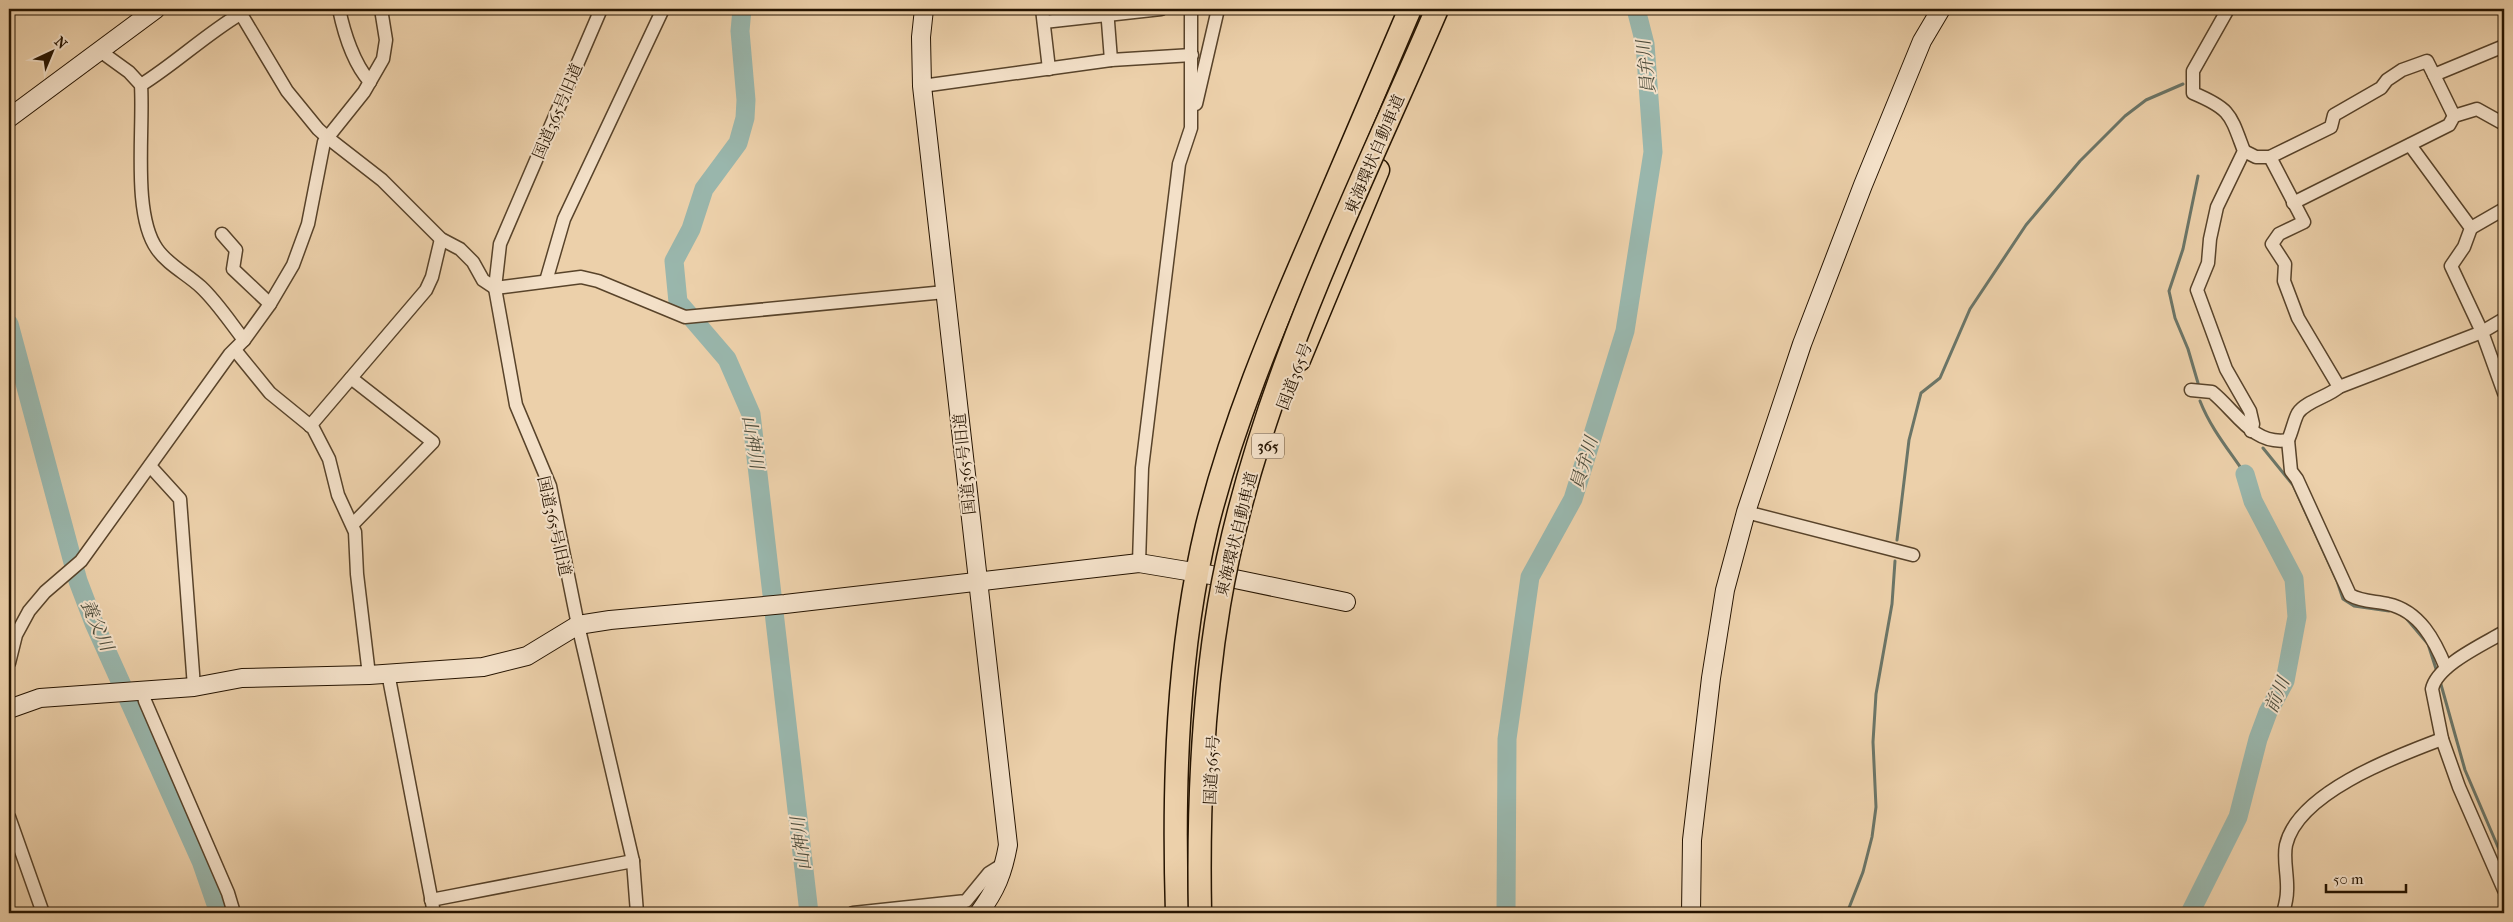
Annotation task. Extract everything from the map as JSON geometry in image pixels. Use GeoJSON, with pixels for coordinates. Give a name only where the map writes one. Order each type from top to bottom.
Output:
{"type":"FeatureCollection","features":[{"type":"Feature","properties":{"kind":"highway","name":"国道365号"},"geometry":{"type":"LineString","coordinates":[[1177,913],[1177,810],[1182,685],[1198,573],[1207,526],[1225,463],[1254,380],[1286,298],[1410,9]]}},
{"type":"Feature","properties":{"kind":"highway","name":"東海環状自動車道"},"geometry":{"type":"LineString","coordinates":[[1200,913],[1199,829],[1202,754],[1208,683],[1219,604],[1237,524],[1285,366],[1437,9]]}},
{"type":"Feature","properties":{"kind":"highway","name":"国道365号"},"geometry":{"type":"LineString","coordinates":[[1211,913],[1209,798],[1212,736],[1218,676],[1234,579],[1257,486],[1289,384],[1357,218],[1448,9]]}},
{"type":"Feature","properties":{"kind":"street"},"geometry":{"type":"LineString","coordinates":[[9,118],[156,9]]}},
{"type":"Feature","properties":{"kind":"street"},"geometry":{"type":"LineString","coordinates":[[339,9],[353,50],[364,74],[370,82]]}},
{"type":"Feature","properties":{"kind":"street"},"geometry":{"type":"LineString","coordinates":[[9,663],[12,632],[45,592],[82,561],[270,304],[293,265],[305,236],[324,142],[370,82],[383,59],[386,48],[381,9]]}},
{"type":"Feature","properties":{"kind":"street","name":"国道365号旧道"},"geometry":{"type":"LineString","coordinates":[[602,9],[500,244],[495,288],[516,405],[550,486],[578,625],[633,861],[637,913]]}},
{"type":"Feature","properties":{"kind":"street"},"geometry":{"type":"LineString","coordinates":[[546,281],[564,219],[663,9]]}},
{"type":"Feature","properties":{"kind":"street","name":"国道365号旧道"},"geometry":{"type":"LineString","coordinates":[[924,9],[920,44],[922,86],[1008,845],[1005,863],[996,890],[979,913]]}},
{"type":"Feature","properties":{"kind":"street"},"geometry":{"type":"LineString","coordinates":[[1042,9],[1049,69]]}},
{"type":"Feature","properties":{"kind":"street"},"geometry":{"type":"LineString","coordinates":[[1044,22],[1107,12],[1161,9]]}},
{"type":"Feature","properties":{"kind":"street"},"geometry":{"type":"LineString","coordinates":[[1190,9],[1192,55],[1191,128]]}},
{"type":"Feature","properties":{"kind":"street"},"geometry":{"type":"LineString","coordinates":[[1138,563],[1142,468],[1179,164],[1191,128],[1218,9]]}},
{"type":"Feature","properties":{"kind":"street"},"geometry":{"type":"LineString","coordinates":[[1691,913],[1692,840],[1711,678],[1725,590],[1746,512],[1799,353],[1860,194],[1922,41],[1940,9]]}},
{"type":"Feature","properties":{"kind":"street"},"geometry":{"type":"LineString","coordinates":[[2228,9],[2193,71],[2193,93],[2214,102],[2232,118],[2244,151],[2256,157],[2270,158],[2331,127],[2334,116],[2382,88],[2387,80],[2402,70],[2427,61],[2454,116]]}},
{"type":"Feature","properties":{"kind":"street"},"geometry":{"type":"LineString","coordinates":[[141,85],[171,66],[239,11],[287,91],[328,138],[382,180],[441,239],[460,249],[473,262],[483,280],[495,288],[526,286],[546,281],[581,277],[598,281],[684,317],[945,292]]}},
{"type":"Feature","properties":{"kind":"street"},"geometry":{"type":"LineString","coordinates":[[1107,12],[1112,60]]}},
{"type":"Feature","properties":{"kind":"street"},"geometry":{"type":"LineString","coordinates":[[2434,75],[2504,46]]}},
{"type":"Feature","properties":{"kind":"street"},"geometry":{"type":"LineString","coordinates":[[100,51],[129,72],[141,85],[143,131],[141,192],[146,226],[151,239],[168,261],[207,293],[244,340]]}},
{"type":"Feature","properties":{"kind":"street"},"geometry":{"type":"LineString","coordinates":[[922,86],[1112,60],[1192,55]]}},
{"type":"Feature","properties":{"kind":"street"},"geometry":{"type":"LineString","coordinates":[[2294,203],[2449,125],[2454,116],[2477,109],[2504,124]]}},
{"type":"Feature","properties":{"kind":"street"},"geometry":{"type":"LineString","coordinates":[[2410,145],[2471,228]]}},
{"type":"Feature","properties":{"kind":"street"},"geometry":{"type":"LineString","coordinates":[[2244,151],[2218,207],[2210,239],[2208,263],[2197,290],[2228,373],[2250,412],[2253,424],[2251,431]]}},
{"type":"Feature","properties":{"kind":"street"},"geometry":{"type":"LineString","coordinates":[[2270,158],[2304,222],[2278,234],[2272,244],[2285,264],[2284,281],[2298,318],[2339,387]]}},
{"type":"Feature","properties":{"kind":"street"},"geometry":{"type":"LineString","coordinates":[[2504,209],[2471,228],[2464,247],[2451,266],[2482,332],[2504,393]]}},
{"type":"Feature","properties":{"kind":"street"},"geometry":{"type":"LineString","coordinates":[[222,234],[236,250],[233,269],[270,304]]}},
{"type":"Feature","properties":{"kind":"street"},"geometry":{"type":"LineString","coordinates":[[310,426],[426,290],[432,277],[441,239]]}},
{"type":"Feature","properties":{"kind":"street"},"geometry":{"type":"LineString","coordinates":[[2440,674],[2431,637],[2412,614],[2398,606],[2350,595],[2297,479],[2291,471],[2288,440],[2294,429],[2298,414],[2308,405],[2339,387],[2482,332],[2504,319]]}},
{"type":"Feature","properties":{"kind":"street"},"geometry":{"type":"LineString","coordinates":[[235,350],[270,393],[310,426],[329,459],[338,495],[353,524],[368,675]]}},
{"type":"Feature","properties":{"kind":"street"},"geometry":{"type":"LineString","coordinates":[[351,378],[433,442],[353,524]]}},
{"type":"Feature","properties":{"kind":"street"},"geometry":{"type":"LineString","coordinates":[[2191,390],[2212,392],[2251,431],[2272,441],[2288,440]]}},
{"type":"Feature","properties":{"kind":"street"},"geometry":{"type":"LineString","coordinates":[[150,466],[180,500],[194,686]]}},
{"type":"Feature","properties":{"kind":"street"},"geometry":{"type":"LineString","coordinates":[[1746,512],[1913,555]]}},
{"type":"Feature","properties":{"kind":"street"},"geometry":{"type":"LineString","coordinates":[[9,709],[40,698],[194,686],[242,678],[368,675],[498,665],[527,656],[578,625],[610,620],[786,604],[1138,563],[1234,579],[1346,602]]}},
{"type":"Feature","properties":{"kind":"street"},"geometry":{"type":"LineString","coordinates":[[2504,632],[2440,674],[2432,689],[2442,739],[2459,787],[2504,890]]}},
{"type":"Feature","properties":{"kind":"street"},"geometry":{"type":"LineString","coordinates":[[388,673],[434,913]]}},
{"type":"Feature","properties":{"kind":"street"},"geometry":{"type":"LineString","coordinates":[[139,690],[221,877],[234,913]]}},
{"type":"Feature","properties":{"kind":"street"},"geometry":{"type":"LineString","coordinates":[[2283,913],[2287,891],[2286,846],[2292,828],[2319,799],[2341,784],[2390,760],[2442,739]]}},
{"type":"Feature","properties":{"kind":"street"},"geometry":{"type":"LineString","coordinates":[[9,817],[43,913]]}},
{"type":"Feature","properties":{"kind":"street"},"geometry":{"type":"LineString","coordinates":[[431,900],[633,861]]}},
{"type":"Feature","properties":{"kind":"street"},"geometry":{"type":"LineString","coordinates":[[853,913],[966,901],[989,873],[1005,863]]}},
{"type":"Feature","properties":{"kind":"waterway","name":"山神川"},"geometry":{"type":"LineString","coordinates":[[742,9],[740,31],[746,100],[745,118],[738,143],[704,189],[691,229],[674,261],[678,302],[727,359],[751,414],[809,913]]}},
{"type":"Feature","properties":{"kind":"waterway","name":"員弁川"},"geometry":{"type":"LineString","coordinates":[[1506,913],[1507,739],[1530,577],[1573,499],[1625,331],[1653,152],[1645,44],[1636,9]]}},
{"type":"Feature","properties":{"kind":"waterway"},"geometry":{"type":"LineString","coordinates":[[2235,13],[2236,9]]}},
{"type":"Feature","properties":{"kind":"waterway"},"geometry":{"type":"LineString","coordinates":[[2280,9],[2308,12],[2324,9]]}},
{"type":"Feature","properties":{"kind":"waterway"},"geometry":{"type":"LineString","coordinates":[[1897,540],[1909,440],[1921,393],[1940,378],[1970,309],[2026,225],[2080,161],[2125,116],[2146,100],[2183,84]]}},
{"type":"Feature","properties":{"kind":"waterway"},"geometry":{"type":"LineString","coordinates":[[2198,176],[2183,249],[2169,291],[2175,318],[2188,349],[2198,383]]}},
{"type":"Feature","properties":{"kind":"waterway","name":"養父川"},"geometry":{"type":"LineString","coordinates":[[9,324],[78,581],[94,623],[201,861],[219,913]]}},
{"type":"Feature","properties":{"kind":"waterway"},"geometry":{"type":"LineString","coordinates":[[2200,401],[2215,430],[2245,474]]}},
{"type":"Feature","properties":{"kind":"waterway"},"geometry":{"type":"LineString","coordinates":[[2263,448],[2293,485],[2337,581],[2343,599],[2354,606],[2389,611]]}},
{"type":"Feature","properties":{"kind":"waterway","name":"前川"},"geometry":{"type":"LineString","coordinates":[[2190,913],[2238,817],[2258,739],[2268,712],[2285,681],[2297,617],[2294,579],[2253,501],[2245,474]]}},
{"type":"Feature","properties":{"kind":"waterway"},"geometry":{"type":"LineString","coordinates":[[1847,913],[1863,872],[1872,837],[1876,807],[1873,742],[1876,694],[1892,604],[1895,561]]}},
{"type":"Feature","properties":{"kind":"waterway"},"geometry":{"type":"LineString","coordinates":[[2406,618],[2428,644],[2437,672]]}},
{"type":"Feature","properties":{"kind":"waterway"},"geometry":{"type":"LineString","coordinates":[[2440,681],[2465,770],[2504,861]]}}]}
